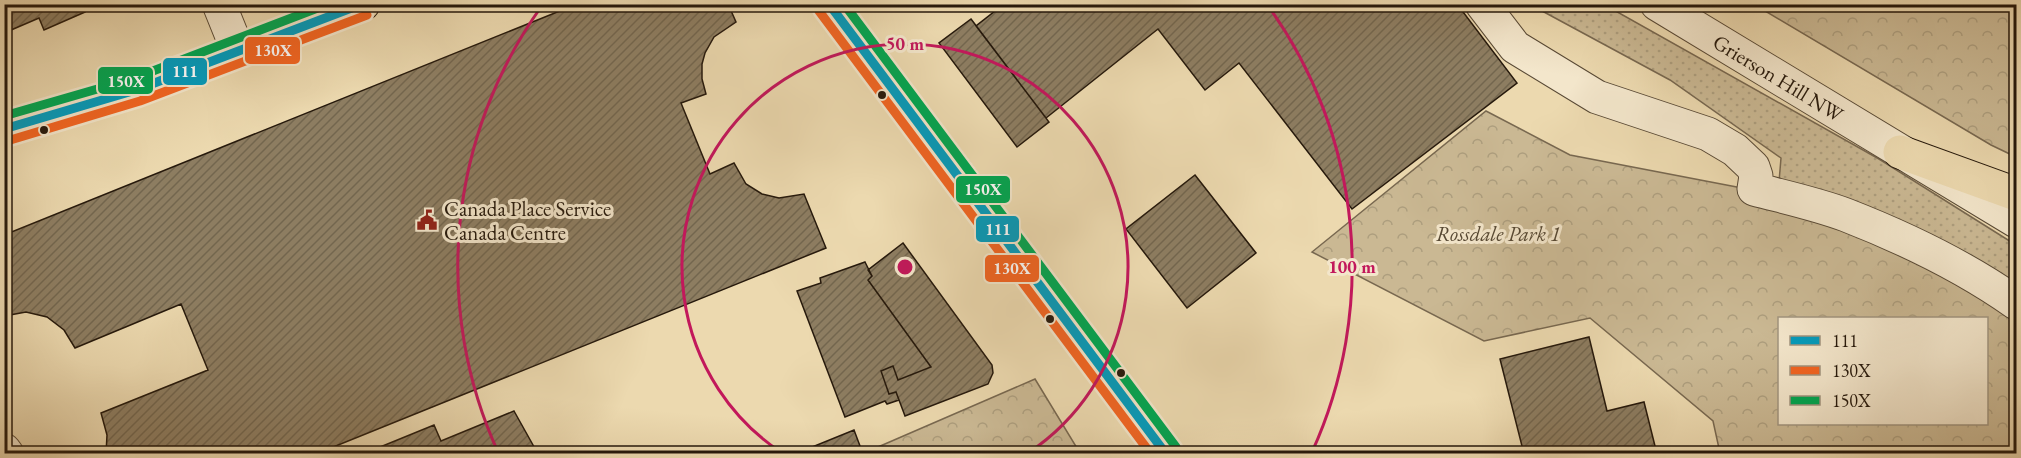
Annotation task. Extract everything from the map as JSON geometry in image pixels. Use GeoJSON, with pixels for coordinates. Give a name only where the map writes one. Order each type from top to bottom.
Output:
{"type":"FeatureCollection","features":[{"type":"Feature","properties":{"kind":"main road"},"geometry":{"type":"LineString","coordinates":[[4,129],[136,90],[363,4]]}},
{"type":"Feature","properties":{"kind":"main road"},"geometry":{"type":"LineString","coordinates":[[828,4],[1166,453]]}},
{"type":"Feature","properties":{"kind":"main road"},"geometry":{"type":"LineString","coordinates":[[1900,152],[2016,194]]}},
{"type":"Feature","properties":{"kind":"street"},"geometry":{"type":"LineString","coordinates":[[219,4],[238,51]]}},
{"type":"Feature","properties":{"kind":"street"},"geometry":{"type":"LineString","coordinates":[[1482,4],[1515,47],[1597,97],[1708,134],[1735,150],[1753,167],[1756,176],[1754,189],[1845,214],[1906,241],[1995,288],[2016,303]]}},
{"type":"Feature","properties":{"kind":"street","name":"Grierson Hill NW"},"geometry":{"type":"LineString","coordinates":[[1657,4],[1900,152]]}},
{"type":"Feature","properties":{"kind":"street"},"geometry":{"type":"LineString","coordinates":[[1900,152],[2016,221]]}},
{"type":"Feature","properties":{"kind":"street"},"geometry":{"type":"LineString","coordinates":[[1900,152],[2016,235]]}},
{"type":"Feature","properties":{"kind":"green space"},"geometry":{"type":"Polygon","coordinates":[[[1531,5],[1605,5],[1879,159],[2016,245],[2016,286],[1779,182],[1781,158],[1670,80],[1531,5]]]}},
{"type":"Feature","properties":{"kind":"green space"},"geometry":{"type":"Polygon","coordinates":[[[1755,5],[2016,5],[2016,157],[1991,145],[1755,5]]]}},
{"type":"Feature","properties":{"kind":"green space","name":"Rossdale Park 1"},"geometry":{"type":"Polygon","coordinates":[[[1486,111],[1570,155],[1742,188],[1935,266],[2016,315],[2016,453],[1720,453],[1713,421],[1590,318],[1484,341],[1312,252],[1486,111]]]}},
{"type":"Feature","properties":{"kind":"green space"},"geometry":{"type":"Polygon","coordinates":[[[1035,379],[1080,453],[880,453],[878,447],[1035,379]]]}},
{"type":"Feature","properties":{"kind":"building"},"geometry":{"type":"Polygon","coordinates":[[[4,4],[82,4],[85,12],[44,30],[39,18],[4,33],[4,4]]]}},
{"type":"Feature","properties":{"kind":"building","name":"Canada Place Service Canada Centre"},"geometry":{"type":"Polygon","coordinates":[[[577,4],[728,4],[736,22],[714,37],[705,53],[702,79],[706,94],[681,103],[710,174],[734,163],[746,184],[762,194],[779,198],[804,194],[826,248],[316,454],[106,454],[107,435],[101,413],[208,370],[181,304],[75,348],[64,330],[47,317],[26,312],[4,316],[4,253],[8,252],[4,235],[577,4]]]}},
{"type":"Feature","properties":{"kind":"building"},"geometry":{"type":"Polygon","coordinates":[[[1004,4],[1457,4],[1517,83],[1352,209],[1239,63],[1205,90],[1158,29],[1046,118],[976,26],[1004,4]]]}},
{"type":"Feature","properties":{"kind":"building"},"geometry":{"type":"Polygon","coordinates":[[[971,19],[1049,122],[1017,147],[939,43],[971,19]]]}},
{"type":"Feature","properties":{"kind":"building"},"geometry":{"type":"Polygon","coordinates":[[[1195,175],[1256,253],[1187,308],[1126,229],[1195,175]]]}},
{"type":"Feature","properties":{"kind":"building"},"geometry":{"type":"Polygon","coordinates":[[[903,243],[992,365],[993,373],[988,384],[905,416],[896,392],[889,394],[881,371],[893,366],[898,380],[931,367],[868,280],[872,276],[868,270],[903,243]]]}},
{"type":"Feature","properties":{"kind":"building"},"geometry":{"type":"Polygon","coordinates":[[[865,262],[872,276],[868,280],[931,367],[898,380],[893,366],[881,371],[889,394],[896,392],[899,400],[887,404],[885,401],[845,417],[797,291],[821,283],[820,278],[865,262]]]}},
{"type":"Feature","properties":{"kind":"building"},"geometry":{"type":"Polygon","coordinates":[[[1589,337],[1607,411],[1644,402],[1657,454],[1524,454],[1500,359],[1589,337]]]}},
{"type":"Feature","properties":{"kind":"building"},"geometry":{"type":"Polygon","coordinates":[[[514,411],[538,454],[363,454],[434,425],[441,441],[514,411]]]}},
{"type":"Feature","properties":{"kind":"building"},"geometry":{"type":"Polygon","coordinates":[[[854,430],[863,454],[795,454],[854,430]]]}},
{"type":"Feature","properties":{"kind":"transit line","name":"150X"},"geometry":{"type":"LineString","coordinates":[[4,116],[132,79],[328,4]]}},
{"type":"Feature","properties":{"kind":"transit line","name":"111"},"geometry":{"type":"LineString","coordinates":[[4,129],[136,90],[362,4]]}},
{"type":"Feature","properties":{"kind":"transit line","name":"111"},"geometry":{"type":"LineString","coordinates":[[829,4],[1166,454]]}},
{"type":"Feature","properties":{"kind":"transit line","name":"150X"},"geometry":{"type":"LineString","coordinates":[[844,4],[1176,447]]}},
{"type":"Feature","properties":{"kind":"transit line","name":"130X"},"geometry":{"type":"LineString","coordinates":[[819,11],[1151,454]]}},
{"type":"Feature","properties":{"kind":"transit line","name":"130X"},"geometry":{"type":"LineString","coordinates":[[7,141],[140,101],[367,15]]}},
{"type":"Feature","properties":{"kind":"place","name":"Canada Place Service Canada Centre"},"geometry":{"type":"Point","coordinates":[427,220]}}]}
